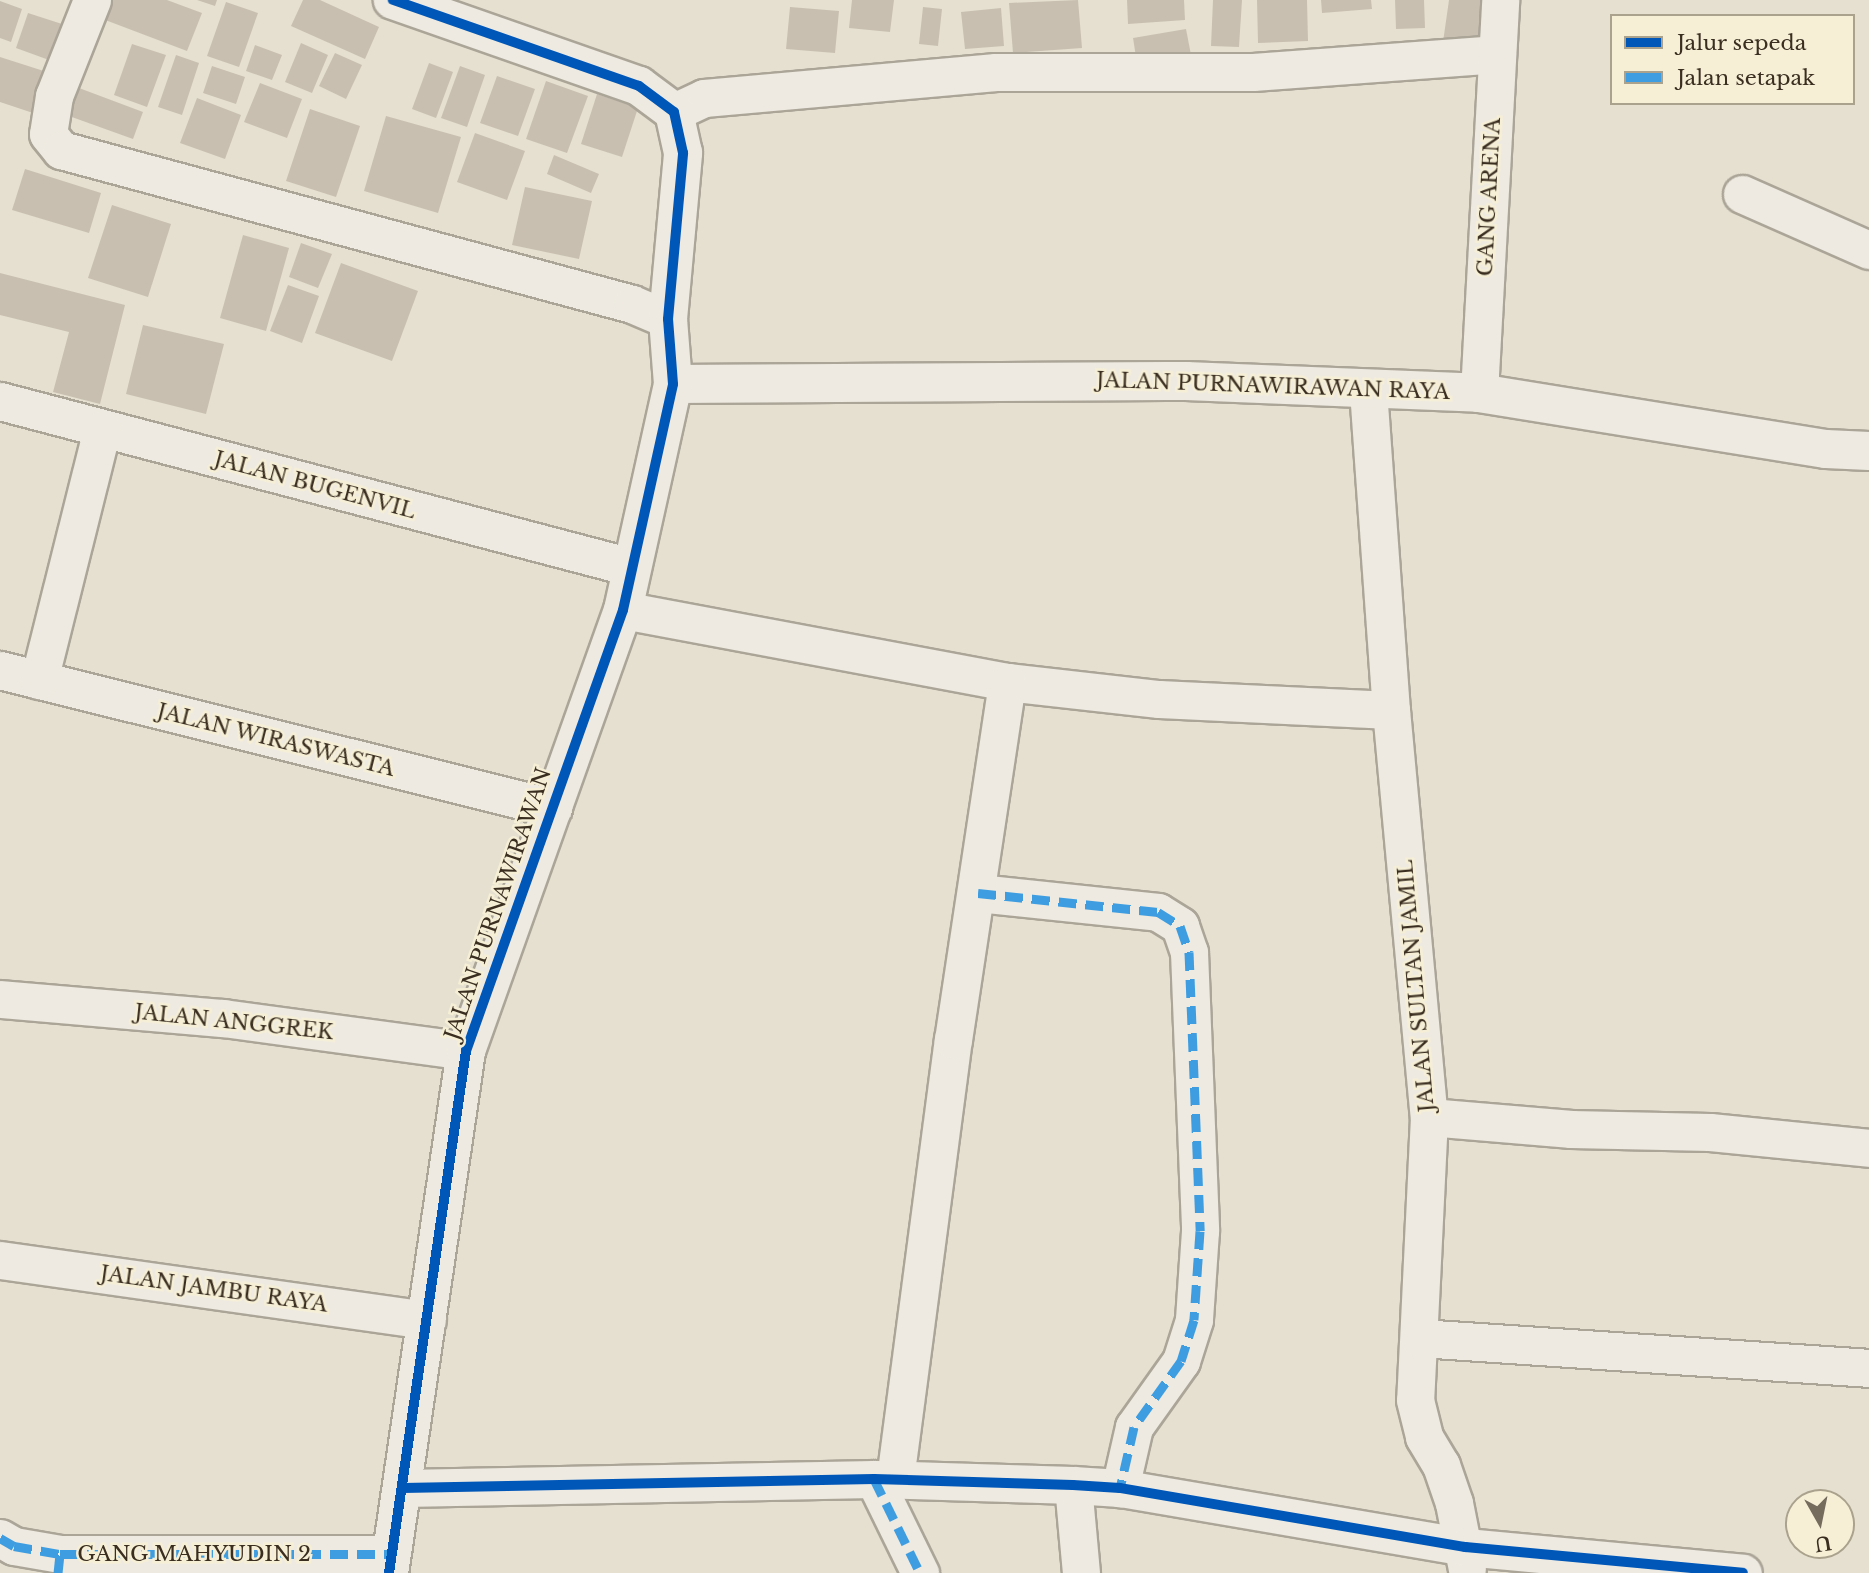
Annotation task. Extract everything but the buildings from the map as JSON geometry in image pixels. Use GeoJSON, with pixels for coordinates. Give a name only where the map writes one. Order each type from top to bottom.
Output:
{"type":"FeatureCollection","features":[{"type":"Feature","properties":{"kind":"street"},"geometry":{"type":"LineString","coordinates":[[92,0],[54,96],[48,134],[61,150],[632,304],[668,319]]}},
{"type":"Feature","properties":{"kind":"street"},"geometry":{"type":"LineString","coordinates":[[393,0],[639,86],[674,112],[704,98],[996,72],[1253,72],[1496,54]]}},
{"type":"Feature","properties":{"kind":"street","name":"GANG ARENA"},"geometry":{"type":"LineString","coordinates":[[1479,393],[1500,0]]}},
{"type":"Feature","properties":{"kind":"street","name":"JALAN PURNAWIRAWAN"},"geometry":{"type":"LineString","coordinates":[[390,1564],[467,1051],[623,610],[673,384],[668,319],[683,153],[674,112]]}},
{"type":"Feature","properties":{"kind":"street"},"geometry":{"type":"LineString","coordinates":[[1742,194],[1869,250]]}},
{"type":"Feature","properties":{"kind":"street","name":"JALAN PURNAWIRAWAN RAYA"},"geometry":{"type":"LineString","coordinates":[[673,384],[1172,381],[1479,393],[1693,429],[1869,452]]}},
{"type":"Feature","properties":{"kind":"street","name":"JALAN SULTAN JAMIL"},"geometry":{"type":"LineString","coordinates":[[1368,390],[1391,710],[1429,1117],[1418,1419],[1441,1465],[1466,1560]]}},
{"type":"Feature","properties":{"kind":"street","name":"JALAN BUGENVIL"},"geometry":{"type":"LineString","coordinates":[[0,401],[631,567]]}},
{"type":"Feature","properties":{"kind":"street"},"geometry":{"type":"LineString","coordinates":[[39,680],[102,429]]}},
{"type":"Feature","properties":{"kind":"street"},"geometry":{"type":"LineString","coordinates":[[623,610],[1007,681],[1159,699],[1391,710]]}},
{"type":"Feature","properties":{"kind":"street","name":"JALAN WIRASWASTA"},"geometry":{"type":"LineString","coordinates":[[0,670],[553,808]]}},
{"type":"Feature","properties":{"kind":"street"},"geometry":{"type":"LineString","coordinates":[[920,1573],[884,1479],[978,892],[1007,681]]}},
{"type":"Feature","properties":{"kind":"street"},"geometry":{"type":"LineString","coordinates":[[978,892],[1158,912],[1180,926],[1189,952],[1199,1230],[1194,1320],[1181,1361],[1134,1427],[1120,1488]]}},
{"type":"Feature","properties":{"kind":"street","name":"JALAN ANGGREK"},"geometry":{"type":"LineString","coordinates":[[0,999],[223,1018],[467,1051]]}},
{"type":"Feature","properties":{"kind":"street"},"geometry":{"type":"LineString","coordinates":[[1429,1117],[1571,1129],[1710,1132],[1869,1148]]}},
{"type":"Feature","properties":{"kind":"street","name":"JALAN JAMBU RAYA"},"geometry":{"type":"LineString","coordinates":[[0,1260],[427,1320]]}},
{"type":"Feature","properties":{"kind":"street"},"geometry":{"type":"LineString","coordinates":[[1419,1338],[1869,1368]]}},
{"type":"Feature","properties":{"kind":"street"},"geometry":{"type":"LineString","coordinates":[[402,1488],[884,1479],[1073,1485],[1120,1488],[1466,1560],[1743,1573]]}},
{"type":"Feature","properties":{"kind":"street"},"geometry":{"type":"LineString","coordinates":[[1073,1485],[1081,1573]]}},
{"type":"Feature","properties":{"kind":"street","name":"GANG MAHYUDIN 2"},"geometry":{"type":"LineString","coordinates":[[0,1538],[59,1563],[390,1564]]}},
{"type":"Feature","properties":{"kind":"marked path"},"geometry":{"type":"LineString","coordinates":[[978,893],[1158,912],[1180,926],[1189,952],[1200,1231],[1194,1320],[1181,1361],[1134,1427],[1120,1488]]}},
{"type":"Feature","properties":{"kind":"marked path"},"geometry":{"type":"LineString","coordinates":[[874,1479],[920,1573]]}},
{"type":"Feature","properties":{"kind":"marked path"},"geometry":{"type":"LineString","coordinates":[[0,1538],[14,1546],[60,1554],[391,1554]]}},
{"type":"Feature","properties":{"kind":"marked path"},"geometry":{"type":"LineString","coordinates":[[58,1573],[60,1554]]}},
{"type":"Feature","properties":{"kind":"cycle path"},"geometry":{"type":"LineString","coordinates":[[389,1573],[466,1051],[623,610],[673,384],[668,319],[683,153],[674,112],[639,86],[393,0]]}},
{"type":"Feature","properties":{"kind":"cycle path"},"geometry":{"type":"LineString","coordinates":[[403,1488],[874,1479],[1073,1485],[1120,1488],[1465,1547],[1743,1573]]}}]}
